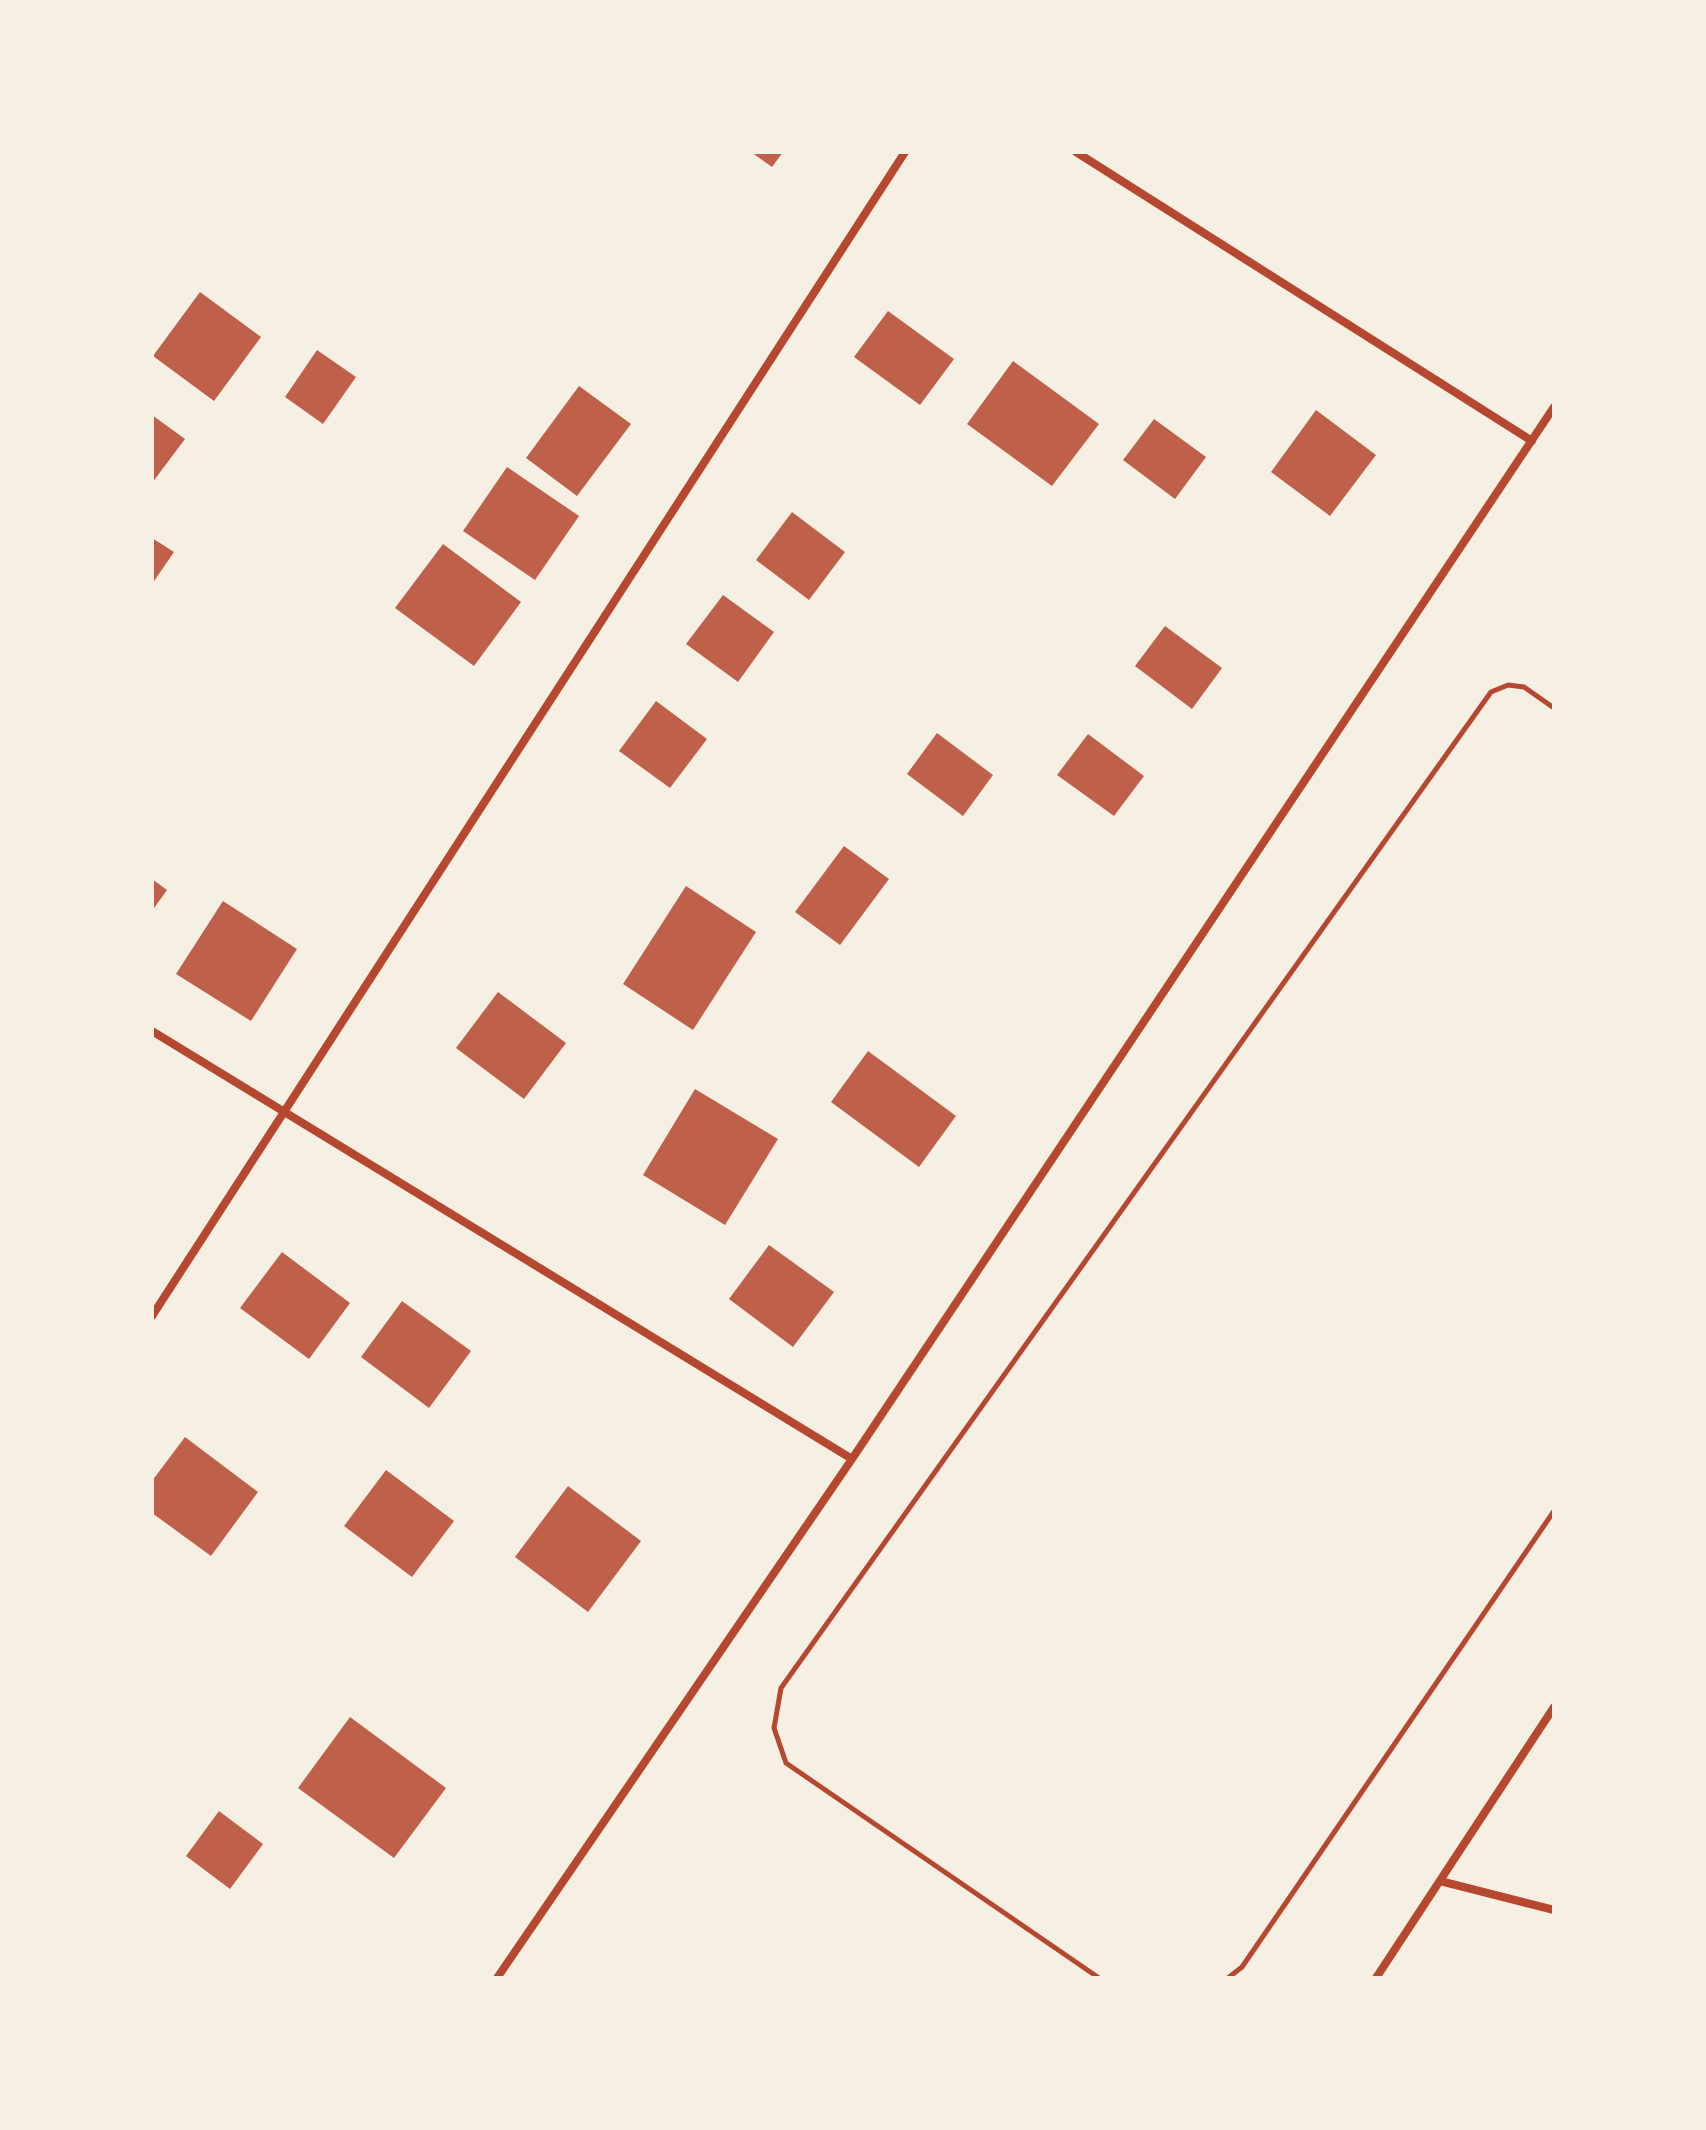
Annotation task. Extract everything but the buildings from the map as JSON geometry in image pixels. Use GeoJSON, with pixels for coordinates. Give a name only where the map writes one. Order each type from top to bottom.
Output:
{"type":"FeatureCollection","features":[{"type":"Feature","properties":{"kind":"street"},"geometry":{"type":"LineString","coordinates":[[152,1316],[905,152]]}},
{"type":"Feature","properties":{"kind":"street"},"geometry":{"type":"LineString","coordinates":[[1076,152],[1532,441]]}},
{"type":"Feature","properties":{"kind":"street"},"geometry":{"type":"LineString","coordinates":[[497,1978],[852,1459],[1554,407]]}},
{"type":"Feature","properties":{"kind":"street"},"geometry":{"type":"LineString","coordinates":[[152,1031],[852,1459]]}},
{"type":"Feature","properties":{"kind":"street"},"geometry":{"type":"LineString","coordinates":[[1376,1978],[1554,1707]]}},
{"type":"Feature","properties":{"kind":"street"},"geometry":{"type":"LineString","coordinates":[[1440,1881],[1554,1910]]}},
{"type":"Feature","properties":{"kind":"path"},"geometry":{"type":"LineString","coordinates":[[1099,1978],[786,1763],[774,1728],[781,1688],[1491,692],[1508,685],[1524,687],[1554,708]]}},
{"type":"Feature","properties":{"kind":"path"},"geometry":{"type":"LineString","coordinates":[[1228,1978],[1242,1967],[1554,1511]]}}]}
